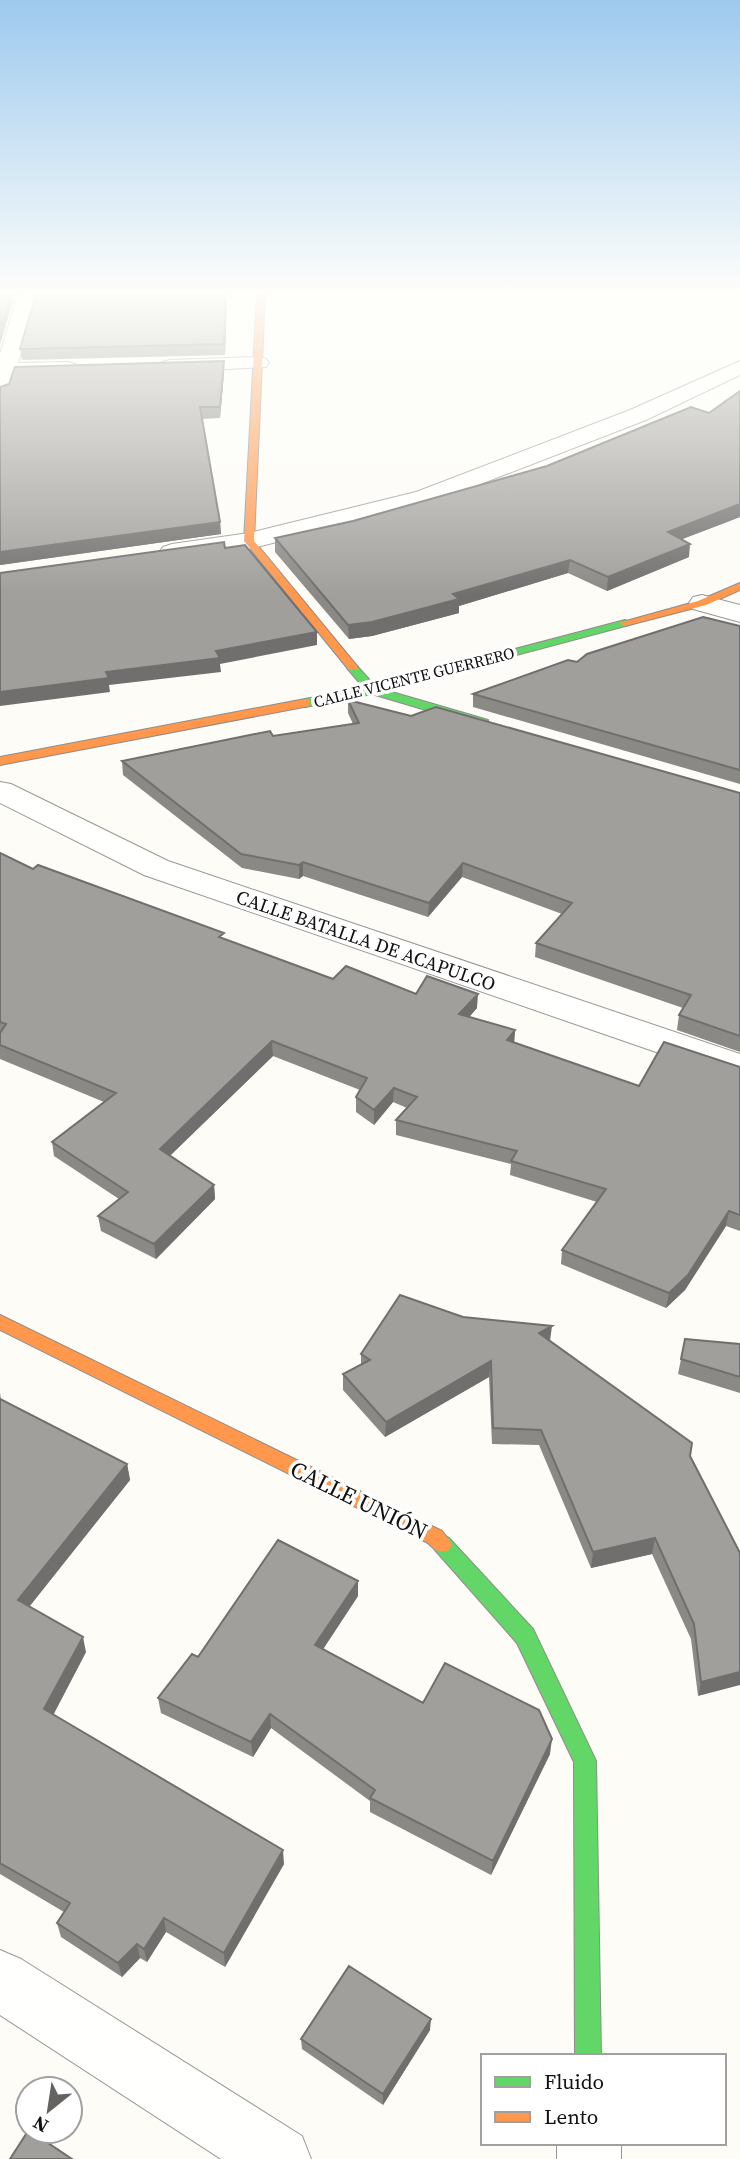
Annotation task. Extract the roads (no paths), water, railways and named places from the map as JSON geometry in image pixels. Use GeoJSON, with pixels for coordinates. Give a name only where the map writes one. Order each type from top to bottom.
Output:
{"type":"FeatureCollection","features":[{"type":"Feature","properties":{"kind":"street"},"geometry":{"type":"LineString","coordinates":[[257,395],[250,541],[372,690],[503,729]]}},
{"type":"Feature","properties":{"kind":"street"},"geometry":{"type":"LineString","coordinates":[[152,554],[250,541],[425,497],[638,415],[681,395]]}},
{"type":"Feature","properties":{"kind":"street","name":"CALLE VICENTE GUERRERO"},"geometry":{"type":"LineString","coordinates":[[0,761],[372,690],[702,603],[740,586]]}},
{"type":"Feature","properties":{"kind":"street"},"geometry":{"type":"LineString","coordinates":[[702,603],[740,614]]}},
{"type":"Feature","properties":{"kind":"street","name":"CALLE BATALLA DE ACAPULCO"},"geometry":{"type":"LineString","coordinates":[[0,791],[156,868],[740,1068]]}},
{"type":"Feature","properties":{"kind":"street","name":"CALLE UNIÓN"},"geometry":{"type":"LineString","coordinates":[[0,1322],[435,1537],[525,1636],[585,1760],[588,2054]]}},
{"type":"Feature","properties":{"kind":"street"},"geometry":{"type":"LineString","coordinates":[[0,1979],[279,2159]]}}]}
